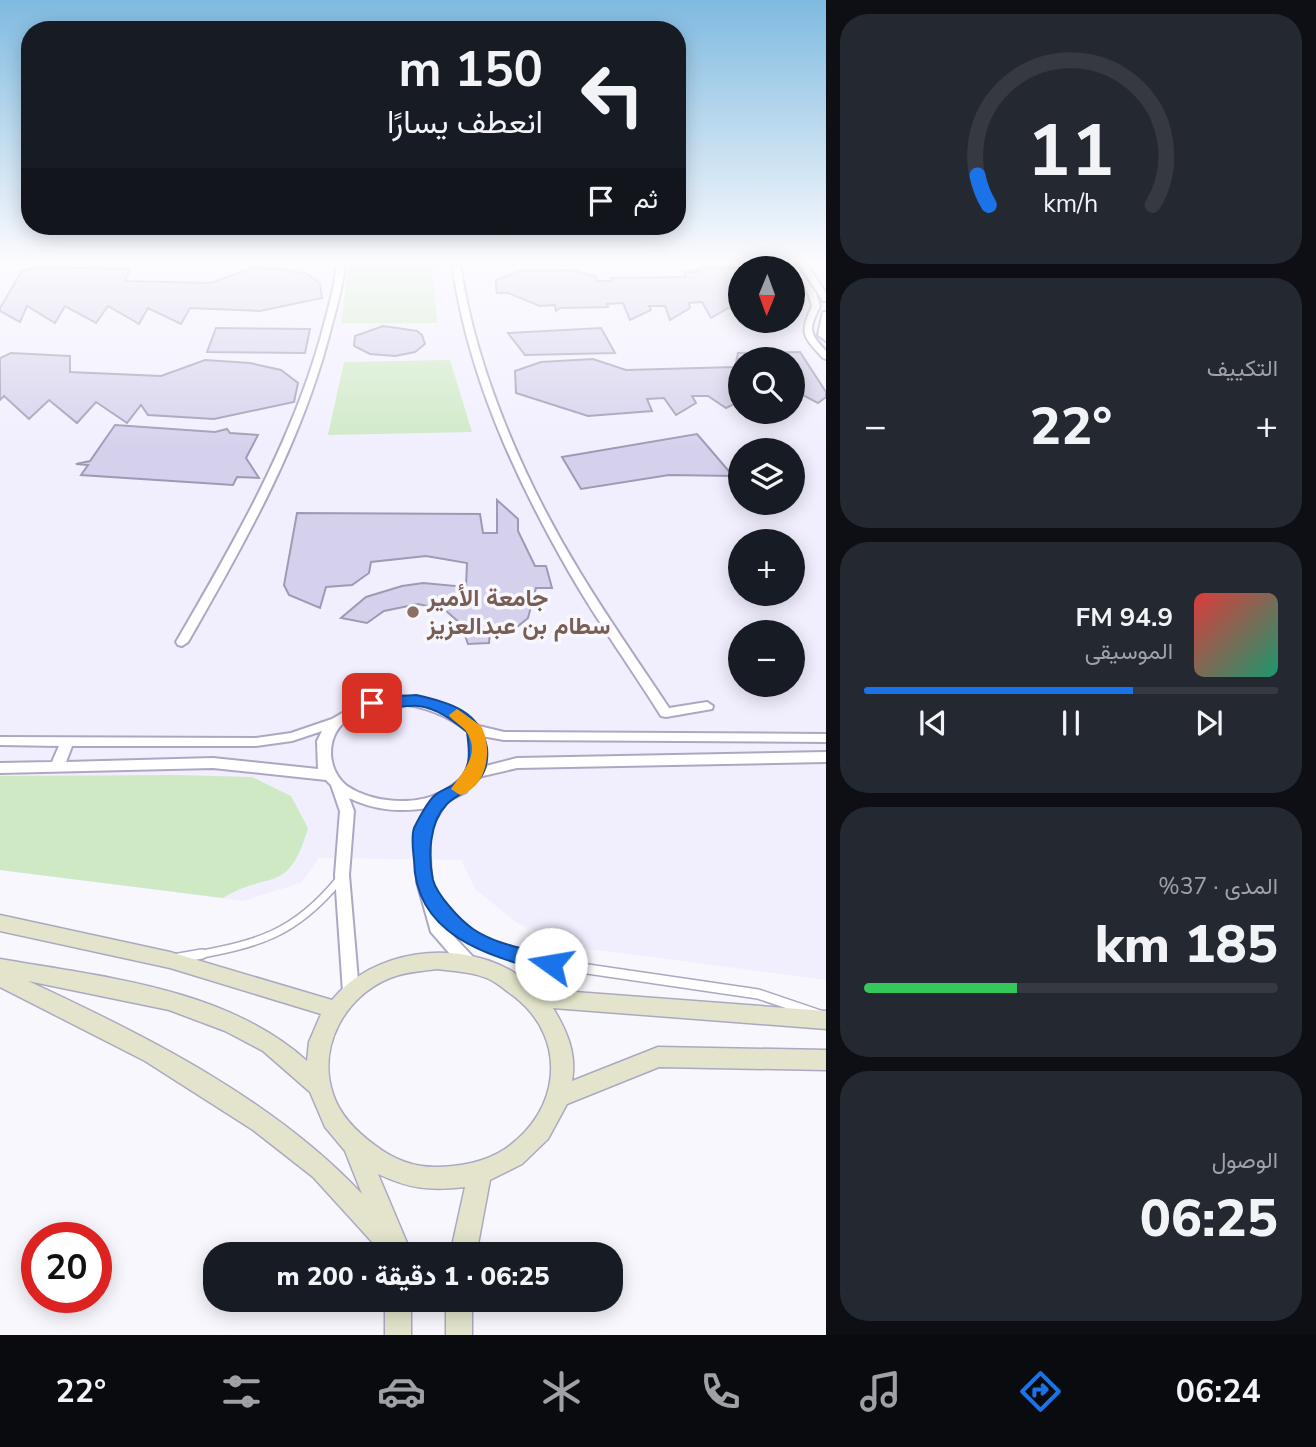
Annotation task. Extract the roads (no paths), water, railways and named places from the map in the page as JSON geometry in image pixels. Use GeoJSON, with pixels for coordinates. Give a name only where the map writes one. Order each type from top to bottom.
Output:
{"type":"FeatureCollection","features":[{"type":"Feature","properties":{"kind":"main road"},"geometry":{"type":"LineString","coordinates":[[0,923],[170,960],[336,1010]]}},
{"type":"Feature","properties":{"kind":"main road"},"geometry":{"type":"LineString","coordinates":[[437,961],[469,964],[503,977],[532,998],[553,1027],[563,1061],[561,1096],[545,1129],[517,1157],[479,1174],[436,1179],[393,1170],[356,1149],[330,1120],[317,1084],[317,1050],[329,1019],[336,1010],[351,992],[376,975],[406,964],[437,961]]}},
{"type":"Feature","properties":{"kind":"main road"},"geometry":{"type":"LineString","coordinates":[[0,967],[146,996],[219,1017],[266,1042],[317,1084]]}},
{"type":"Feature","properties":{"kind":"main road"},"geometry":{"type":"LineString","coordinates":[[0,977],[69,1008],[176,1068],[298,1149],[387,1242]]}},
{"type":"Feature","properties":{"kind":"main road"},"geometry":{"type":"LineString","coordinates":[[532,998],[826,1018]]}},
{"type":"Feature","properties":{"kind":"main road"},"geometry":{"type":"LineString","coordinates":[[561,1096],[658,1058],[826,1060]]}},
{"type":"Feature","properties":{"kind":"main road"},"geometry":{"type":"LineString","coordinates":[[356,1149],[393,1242]]}},
{"type":"Feature","properties":{"kind":"main road"},"geometry":{"type":"LineString","coordinates":[[466,1242],[479,1174]]}},
{"type":"Feature","properties":{"kind":"main road"},"geometry":{"type":"LineString","coordinates":[[398,1312],[398,1335]]}},
{"type":"Feature","properties":{"kind":"main road"},"geometry":{"type":"LineString","coordinates":[[459,1312],[459,1335]]}},
{"type":"Feature","properties":{"kind":"street"},"geometry":{"type":"LineString","coordinates":[[182,642],[240,543],[293,427],[328,325]]}},
{"type":"Feature","properties":{"kind":"street"},"geometry":{"type":"LineString","coordinates":[[468,325],[477,362],[523,476],[546,522],[666,713],[707,706]]}},
{"type":"Feature","properties":{"kind":"street"},"geometry":{"type":"LineString","coordinates":[[807,325],[808,337],[826,356]]}},
{"type":"Feature","properties":{"kind":"street"},"geometry":{"type":"LineString","coordinates":[[351,992],[342,875],[346,811],[321,756],[324,738],[336,722],[352,710],[372,703],[416,700],[456,714],[475,730],[504,736],[821,738],[824,757],[517,762],[493,766],[474,774]]}},
{"type":"Feature","properties":{"kind":"street"},"geometry":{"type":"LineString","coordinates":[[0,741],[256,742],[292,737],[336,722]]}},
{"type":"Feature","properties":{"kind":"street"},"geometry":{"type":"LineString","coordinates":[[0,768],[213,763],[332,780],[358,799],[384,806],[414,807],[441,800],[461,788],[474,774],[480,758],[475,730]]}},
{"type":"Feature","properties":{"kind":"street"},"geometry":{"type":"LineString","coordinates":[[57,768],[66,741]]}},
{"type":"Feature","properties":{"kind":"street"},"geometry":{"type":"LineString","coordinates":[[441,800],[422,831],[424,883],[436,928],[469,964]]}},
{"type":"Feature","properties":{"kind":"lane"},"geometry":{"type":"LineString","coordinates":[[170,960],[261,942],[291,929],[320,906],[342,875]]}},
{"type":"Feature","properties":{"kind":"lane"},"geometry":{"type":"LineString","coordinates":[[424,883],[442,910],[464,934],[494,949],[533,961],[594,972],[758,994],[826,1018]]}},
{"type":"Feature","properties":{"kind":"place","name":"جامعة الأمير سطام بن عبدالعزيز"},"geometry":{"type":"Point","coordinates":[413,612]}}]}
